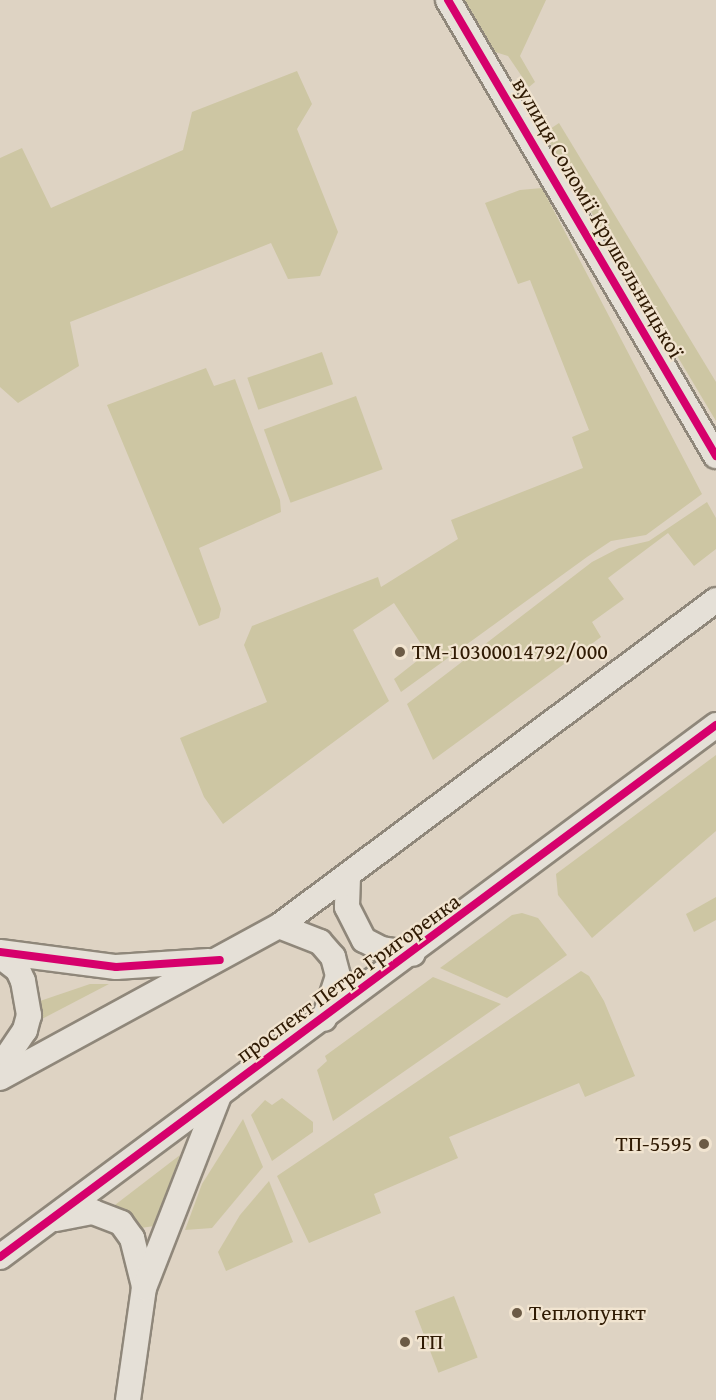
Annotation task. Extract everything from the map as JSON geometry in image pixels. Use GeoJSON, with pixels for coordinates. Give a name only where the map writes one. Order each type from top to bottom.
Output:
{"type":"FeatureCollection","features":[{"type":"Feature","properties":{"kind":"street","name":"вулиця Соломії Крушельницької"},"geometry":{"type":"LineString","coordinates":[[448,0],[716,456]]}},
{"type":"Feature","properties":{"kind":"street"},"geometry":{"type":"LineString","coordinates":[[0,1078],[279,926],[348,877],[716,600]]}},
{"type":"Feature","properties":{"kind":"street","name":"проспект Петра Григоренка"},"geometry":{"type":"LineString","coordinates":[[0,1257],[413,954],[716,725]]}},
{"type":"Feature","properties":{"kind":"street"},"geometry":{"type":"LineString","coordinates":[[348,877],[347,907],[364,940],[382,949],[413,954]]}},
{"type":"Feature","properties":{"kind":"street"},"geometry":{"type":"LineString","coordinates":[[279,926],[320,942],[333,957],[338,975],[324,1019]]}},
{"type":"Feature","properties":{"kind":"street"},"geometry":{"type":"LineString","coordinates":[[0,954],[116,967],[220,960]]}},
{"type":"Feature","properties":{"kind":"street"},"geometry":{"type":"LineString","coordinates":[[0,954],[18,970],[23,981],[29,1015],[25,1030],[0,1067]]}},
{"type":"Feature","properties":{"kind":"street"},"geometry":{"type":"LineString","coordinates":[[128,1400],[144,1288],[219,1096]]}},
{"type":"Feature","properties":{"kind":"street"},"geometry":{"type":"LineString","coordinates":[[48,1221],[93,1212],[121,1223],[132,1238],[144,1288]]}},
{"type":"Feature","properties":{"kind":"shaded area"},"geometry":{"type":"Polygon","coordinates":[[[465,0],[546,0],[520,56],[535,82],[529,87],[508,56],[495,52],[465,0]]]}},
{"type":"Feature","properties":{"kind":"shaded area"},"geometry":{"type":"Polygon","coordinates":[[[297,71],[312,104],[297,129],[338,232],[320,276],[288,279],[271,243],[70,322],[79,366],[18,403],[0,387],[0,158],[22,148],[51,208],[183,150],[192,112],[297,71]]]}},
{"type":"Feature","properties":{"kind":"shaded area"},"geometry":{"type":"Polygon","coordinates":[[[559,123],[716,382],[716,421],[544,133],[559,123]]]}},
{"type":"Feature","properties":{"kind":"shaded area"},"geometry":{"type":"Polygon","coordinates":[[[542,188],[702,494],[646,535],[611,541],[401,692],[394,679],[427,653],[394,603],[353,630],[389,701],[223,824],[204,797],[180,738],[267,702],[244,645],[252,626],[378,577],[381,587],[458,539],[451,520],[583,468],[572,437],[589,430],[530,280],[518,284],[485,203],[520,190],[542,188]]]}},
{"type":"Feature","properties":{"kind":"shaded area"},"geometry":{"type":"Polygon","coordinates":[[[322,352],[333,384],[258,410],[247,378],[322,352]]]}},
{"type":"Feature","properties":{"kind":"shaded area"},"geometry":{"type":"Polygon","coordinates":[[[206,368],[214,386],[235,379],[280,500],[281,512],[199,548],[221,609],[219,618],[199,626],[107,405],[206,368]]]}},
{"type":"Feature","properties":{"kind":"shaded area"},"geometry":{"type":"Polygon","coordinates":[[[356,396],[383,469],[291,503],[264,430],[356,396]]]}},
{"type":"Feature","properties":{"kind":"shaded area"},"geometry":{"type":"Polygon","coordinates":[[[707,502],[716,518],[716,549],[694,566],[668,533],[608,578],[624,599],[592,622],[601,637],[433,760],[407,704],[592,562],[619,548],[649,541],[707,502]]]}},
{"type":"Feature","properties":{"kind":"shaded area"},"geometry":{"type":"Polygon","coordinates":[[[716,755],[716,831],[592,938],[558,895],[556,874],[716,755]]]}},
{"type":"Feature","properties":{"kind":"shaded area"},"geometry":{"type":"Polygon","coordinates":[[[716,897],[716,920],[694,932],[686,914],[716,897]]]}},
{"type":"Feature","properties":{"kind":"shaded area"},"geometry":{"type":"Polygon","coordinates":[[[522,913],[538,918],[567,955],[507,998],[440,968],[512,915],[522,913]]]}},
{"type":"Feature","properties":{"kind":"shaded area"},"geometry":{"type":"Polygon","coordinates":[[[581,971],[589,976],[604,1001],[635,1076],[585,1097],[579,1083],[449,1137],[458,1158],[374,1194],[381,1213],[309,1243],[277,1176],[581,971]]]}},
{"type":"Feature","properties":{"kind":"shaded area"},"geometry":{"type":"Polygon","coordinates":[[[433,977],[501,1004],[333,1121],[317,1070],[327,1061],[325,1056],[433,977]]]}},
{"type":"Feature","properties":{"kind":"shaded area"},"geometry":{"type":"Polygon","coordinates":[[[90,984],[109,984],[40,1020],[40,1001],[90,984]]]}},
{"type":"Feature","properties":{"kind":"shaded area"},"geometry":{"type":"Polygon","coordinates":[[[282,1098],[313,1122],[313,1132],[272,1161],[251,1115],[265,1100],[272,1105],[282,1098]]]}},
{"type":"Feature","properties":{"kind":"shaded area"},"geometry":{"type":"Polygon","coordinates":[[[243,1119],[263,1167],[212,1228],[185,1230],[202,1184],[243,1119]]]}},
{"type":"Feature","properties":{"kind":"shaded area"},"geometry":{"type":"Polygon","coordinates":[[[180,1155],[154,1226],[141,1228],[111,1208],[180,1155]]]}},
{"type":"Feature","properties":{"kind":"shaded area"},"geometry":{"type":"Polygon","coordinates":[[[269,1181],[293,1242],[226,1271],[218,1252],[240,1215],[269,1181]]]}},
{"type":"Feature","properties":{"kind":"shaded area"},"geometry":{"type":"Polygon","coordinates":[[[454,1296],[478,1358],[438,1373],[415,1311],[454,1296]]]}},
{"type":"Feature","properties":{"kind":"cycle path"},"geometry":{"type":"LineString","coordinates":[[448,0],[716,456]]}},
{"type":"Feature","properties":{"kind":"cycle path"},"geometry":{"type":"LineString","coordinates":[[0,1257],[716,725]]}},
{"type":"Feature","properties":{"kind":"cycle path"},"geometry":{"type":"LineString","coordinates":[[0,952],[116,967],[220,960]]}},
{"type":"Feature","properties":{"kind":"place","name":"ТМ-10300014792/000"},"geometry":{"type":"Point","coordinates":[400,652]}},
{"type":"Feature","properties":{"kind":"place","name":"ТП-5595"},"geometry":{"type":"Point","coordinates":[704,1144]}},
{"type":"Feature","properties":{"kind":"place","name":"Теплопункт"},"geometry":{"type":"Point","coordinates":[517,1313]}},
{"type":"Feature","properties":{"kind":"place","name":"ТП"},"geometry":{"type":"Point","coordinates":[405,1342]}}]}
